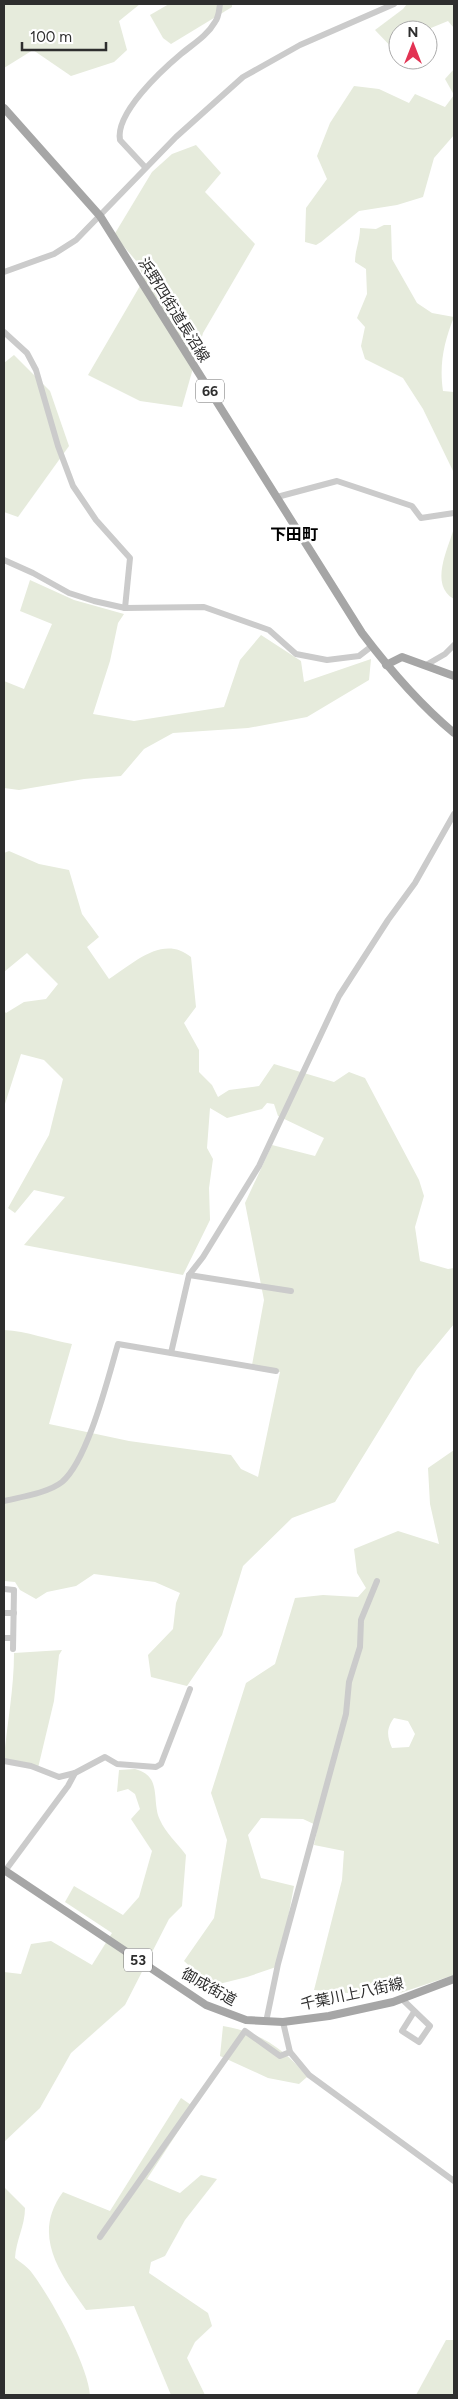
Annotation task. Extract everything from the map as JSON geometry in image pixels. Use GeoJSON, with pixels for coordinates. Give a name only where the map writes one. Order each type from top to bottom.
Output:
{"type":"FeatureCollection","features":[{"type":"Feature","properties":{"kind":"main road","name":"浜野四街道長沼線"},"geometry":{"type":"LineString","coordinates":[[4,108],[100,216],[352,618],[372,646],[402,684],[433,716],[454,733]]}},
{"type":"Feature","properties":{"kind":"main road"},"geometry":{"type":"LineString","coordinates":[[386,665],[402,656],[454,676]]}},
{"type":"Feature","properties":{"kind":"main road","name":"御成街道"},"geometry":{"type":"LineString","coordinates":[[4,1871],[206,2005],[236,2017],[266,2022],[283,2022]]}},
{"type":"Feature","properties":{"kind":"main road","name":"千葉川上八街線"},"geometry":{"type":"LineString","coordinates":[[283,2022],[329,2016],[402,2000],[454,1979]]}},
{"type":"Feature","properties":{"kind":"street"},"geometry":{"type":"LineString","coordinates":[[146,168],[120,140],[124,118],[137,99],[172,63],[206,34],[217,18],[220,4]]}},
{"type":"Feature","properties":{"kind":"street"},"geometry":{"type":"LineString","coordinates":[[4,272],[54,254],[76,240],[203,111],[243,77],[300,45],[394,4]]}},
{"type":"Feature","properties":{"kind":"street"},"geometry":{"type":"LineString","coordinates":[[4,332],[27,354],[36,370],[58,446],[73,486],[96,520],[130,558],[125,608]]}},
{"type":"Feature","properties":{"kind":"street"},"geometry":{"type":"LineString","coordinates":[[277,498],[336,481],[412,506],[421,518],[454,513]]}},
{"type":"Feature","properties":{"kind":"street"},"geometry":{"type":"LineString","coordinates":[[4,560],[33,573],[69,593],[125,608],[204,607],[269,630],[296,654],[320,659],[359,656],[372,646]]}},
{"type":"Feature","properties":{"kind":"street"},"geometry":{"type":"LineString","coordinates":[[426,665],[446,654],[454,645]]}},
{"type":"Feature","properties":{"kind":"street"},"geometry":{"type":"LineString","coordinates":[[171,1353],[189,1275],[203,1257],[259,1166],[339,996],[388,920],[416,883],[454,814]]}},
{"type":"Feature","properties":{"kind":"street"},"geometry":{"type":"LineString","coordinates":[[189,1275],[291,1291]]}},
{"type":"Feature","properties":{"kind":"street"},"geometry":{"type":"LineString","coordinates":[[4,1501],[44,1490],[60,1483],[66,1478],[87,1443],[118,1344],[276,1371]]}},
{"type":"Feature","properties":{"kind":"street"},"geometry":{"type":"LineString","coordinates":[[266,2022],[278,1964],[346,1714],[349,1682],[360,1647],[361,1620],[377,1582]]}},
{"type":"Feature","properties":{"kind":"street"},"geometry":{"type":"LineString","coordinates":[[4,1589],[14,1590],[13,1649]]}},
{"type":"Feature","properties":{"kind":"street"},"geometry":{"type":"LineString","coordinates":[[4,1613],[14,1613]]}},
{"type":"Feature","properties":{"kind":"street"},"geometry":{"type":"LineString","coordinates":[[4,1638],[13,1638]]}},
{"type":"Feature","properties":{"kind":"street"},"geometry":{"type":"LineString","coordinates":[[5,1763],[31,1766],[59,1777],[75,1773],[105,1757],[117,1764],[159,1766],[190,1689]]}},
{"type":"Feature","properties":{"kind":"street"},"geometry":{"type":"LineString","coordinates":[[68,1786],[91,1765]]}},
{"type":"Feature","properties":{"kind":"street"},"geometry":{"type":"LineString","coordinates":[[4,1871],[68,1786],[75,1773]]}},
{"type":"Feature","properties":{"kind":"street"},"geometry":{"type":"LineString","coordinates":[[402,2000],[430,2026],[419,2042],[402,2031],[414,2012]]}},
{"type":"Feature","properties":{"kind":"street"},"geometry":{"type":"LineString","coordinates":[[283,2022],[290,2052],[295,2061],[309,2076],[454,2181]]}},
{"type":"Feature","properties":{"kind":"street"},"geometry":{"type":"LineString","coordinates":[[100,2237],[245,2032],[280,2056],[290,2052]]}},
{"type":"Feature","properties":{"kind":"shaded area"},"geometry":{"type":"Polygon","coordinates":[[[4,4],[140,4],[119,21],[127,50],[114,62],[71,76],[33,50],[4,68],[4,4]]]}},
{"type":"Feature","properties":{"kind":"shaded area"},"geometry":{"type":"Polygon","coordinates":[[[169,4],[232,4],[232,7],[171,44],[163,38],[150,15],[169,4]]]}},
{"type":"Feature","properties":{"kind":"shaded area"},"geometry":{"type":"Polygon","coordinates":[[[407,4],[454,4],[454,28],[448,21],[438,25],[438,20],[388,20],[407,4]]]}},
{"type":"Feature","properties":{"kind":"shaded area"},"geometry":{"type":"Polygon","coordinates":[[[388,20],[388,44],[375,30],[388,20]]]}},
{"type":"Feature","properties":{"kind":"shaded area"},"geometry":{"type":"Polygon","coordinates":[[[454,69],[454,95],[445,79],[454,69]]]}},
{"type":"Feature","properties":{"kind":"shaded area"},"geometry":{"type":"Polygon","coordinates":[[[354,86],[379,89],[409,103],[415,94],[445,107],[454,95],[454,135],[434,158],[423,197],[397,205],[359,211],[316,245],[305,242],[306,208],[327,179],[317,156],[330,123],[354,86]]]}},
{"type":"Feature","properties":{"kind":"shaded area"},"geometry":{"type":"Polygon","coordinates":[[[196,145],[221,173],[205,192],[255,244],[203,333],[182,407],[140,401],[88,375],[144,279],[138,263],[114,235],[152,172],[172,154],[196,145]]]}},
{"type":"Feature","properties":{"kind":"shaded area"},"geometry":{"type":"Polygon","coordinates":[[[384,225],[391,225],[392,259],[417,303],[432,313],[454,317],[445,344],[442,362],[442,381],[443,391],[454,392],[454,473],[423,409],[403,378],[365,359],[361,346],[365,327],[357,318],[367,294],[366,269],[355,262],[360,228],[376,229],[384,225]]]}},
{"type":"Feature","properties":{"kind":"shaded area"},"geometry":{"type":"Polygon","coordinates":[[[14,355],[50,391],[69,446],[18,517],[4,512],[4,363],[14,355]]]}},
{"type":"Feature","properties":{"kind":"shaded area"},"geometry":{"type":"Polygon","coordinates":[[[454,528],[454,599],[447,593],[441,576],[442,566],[454,528]]]}},
{"type":"Feature","properties":{"kind":"shaded area"},"geometry":{"type":"Polygon","coordinates":[[[30,580],[74,600],[124,614],[118,623],[110,661],[93,714],[134,721],[224,707],[240,660],[261,635],[301,661],[304,682],[371,659],[369,680],[307,717],[248,728],[173,733],[144,749],[121,776],[84,779],[19,790],[4,788],[4,681],[24,689],[52,624],[20,611],[30,580]]]}},
{"type":"Feature","properties":{"kind":"shaded area"},"geometry":{"type":"Polygon","coordinates":[[[9,851],[39,864],[69,870],[82,914],[99,937],[87,947],[109,979],[149,953],[159,950],[170,948],[191,957],[196,1007],[184,1023],[199,1050],[199,1072],[212,1085],[218,1097],[229,1090],[259,1086],[274,1064],[334,1082],[349,1072],[365,1078],[419,1180],[424,1196],[415,1227],[420,1261],[448,1269],[454,1268],[454,1324],[417,1369],[335,1502],[292,1518],[243,1566],[222,1635],[187,1686],[151,1677],[148,1655],[173,1629],[176,1603],[180,1593],[155,1582],[94,1574],[76,1586],[47,1592],[36,1599],[20,1590],[15,1582],[4,1581],[4,1330],[72,1344],[49,1424],[129,1441],[231,1455],[241,1469],[258,1477],[280,1372],[252,1365],[264,1300],[245,1203],[272,1145],[315,1156],[324,1138],[278,1116],[274,1104],[267,1103],[262,1109],[227,1118],[210,1108],[207,1148],[213,1159],[209,1188],[210,1220],[183,1275],[24,1245],[65,1197],[34,1190],[15,1213],[8,1208],[49,1135],[63,1079],[44,1060],[21,1054],[4,1107],[4,1011],[6,1013],[24,1002],[46,999],[58,984],[27,953],[4,972],[4,853],[9,851]]]}},
{"type":"Feature","properties":{"kind":"shaded area"},"geometry":{"type":"Polygon","coordinates":[[[454,1450],[454,1975],[400,1993],[372,1982],[361,1998],[348,1993],[314,1990],[342,1880],[344,1851],[314,1845],[318,1826],[303,1819],[261,1818],[248,1835],[261,1878],[294,1886],[279,1966],[247,1977],[211,1986],[184,1961],[214,1918],[227,1840],[211,1793],[246,1683],[275,1664],[295,1598],[323,1595],[358,1597],[366,1588],[357,1573],[354,1549],[398,1531],[439,1544],[430,1504],[428,1468],[454,1450]],[[394,1718],[391,1722],[388,1733],[392,1748],[409,1747],[415,1734],[408,1721],[394,1718]]]}},
{"type":"Feature","properties":{"kind":"shaded area"},"geometry":{"type":"Polygon","coordinates":[[[62,1650],[59,1655],[54,1701],[38,1768],[4,1759],[12,1693],[14,1653],[62,1650]]]}},
{"type":"Feature","properties":{"kind":"shaded area"},"geometry":{"type":"Polygon","coordinates":[[[135,1769],[144,1772],[153,1783],[157,1813],[160,1820],[186,1855],[182,1906],[169,1919],[125,2005],[71,2053],[40,2108],[4,2142],[4,1972],[21,1974],[31,1944],[51,1941],[92,1965],[112,1933],[65,1902],[74,1886],[123,1915],[139,1897],[152,1851],[131,1819],[140,1809],[135,1794],[128,1789],[117,1792],[119,1770],[135,1769]]]}},
{"type":"Feature","properties":{"kind":"shaded area"},"geometry":{"type":"Polygon","coordinates":[[[223,2026],[260,2037],[270,2043],[290,2058],[307,2077],[299,2084],[268,2078],[220,2056],[223,2026]]]}},
{"type":"Feature","properties":{"kind":"shaded area"},"geometry":{"type":"Polygon","coordinates":[[[181,2098],[194,2107],[147,2179],[180,2193],[201,2175],[217,2179],[185,2220],[165,2256],[151,2262],[149,2273],[208,2313],[212,2326],[195,2342],[187,2358],[205,2395],[171,2395],[134,2306],[86,2310],[59,2268],[49,2238],[49,2223],[54,2208],[63,2192],[110,2211],[181,2098]]]}},
{"type":"Feature","properties":{"kind":"shaded area"},"geometry":{"type":"Polygon","coordinates":[[[4,2187],[25,2208],[24,2221],[15,2258],[30,2271],[40,2284],[58,2315],[83,2367],[90,2395],[4,2395],[4,2187]]]}},
{"type":"Feature","properties":{"kind":"shaded area"},"geometry":{"type":"Polygon","coordinates":[[[446,2340],[454,2340],[454,2395],[416,2395],[446,2340]]]}},
{"type":"Feature","properties":{"kind":"district","name":"下田町"},"geometry":{"type":"Point","coordinates":[294,534]}}]}
